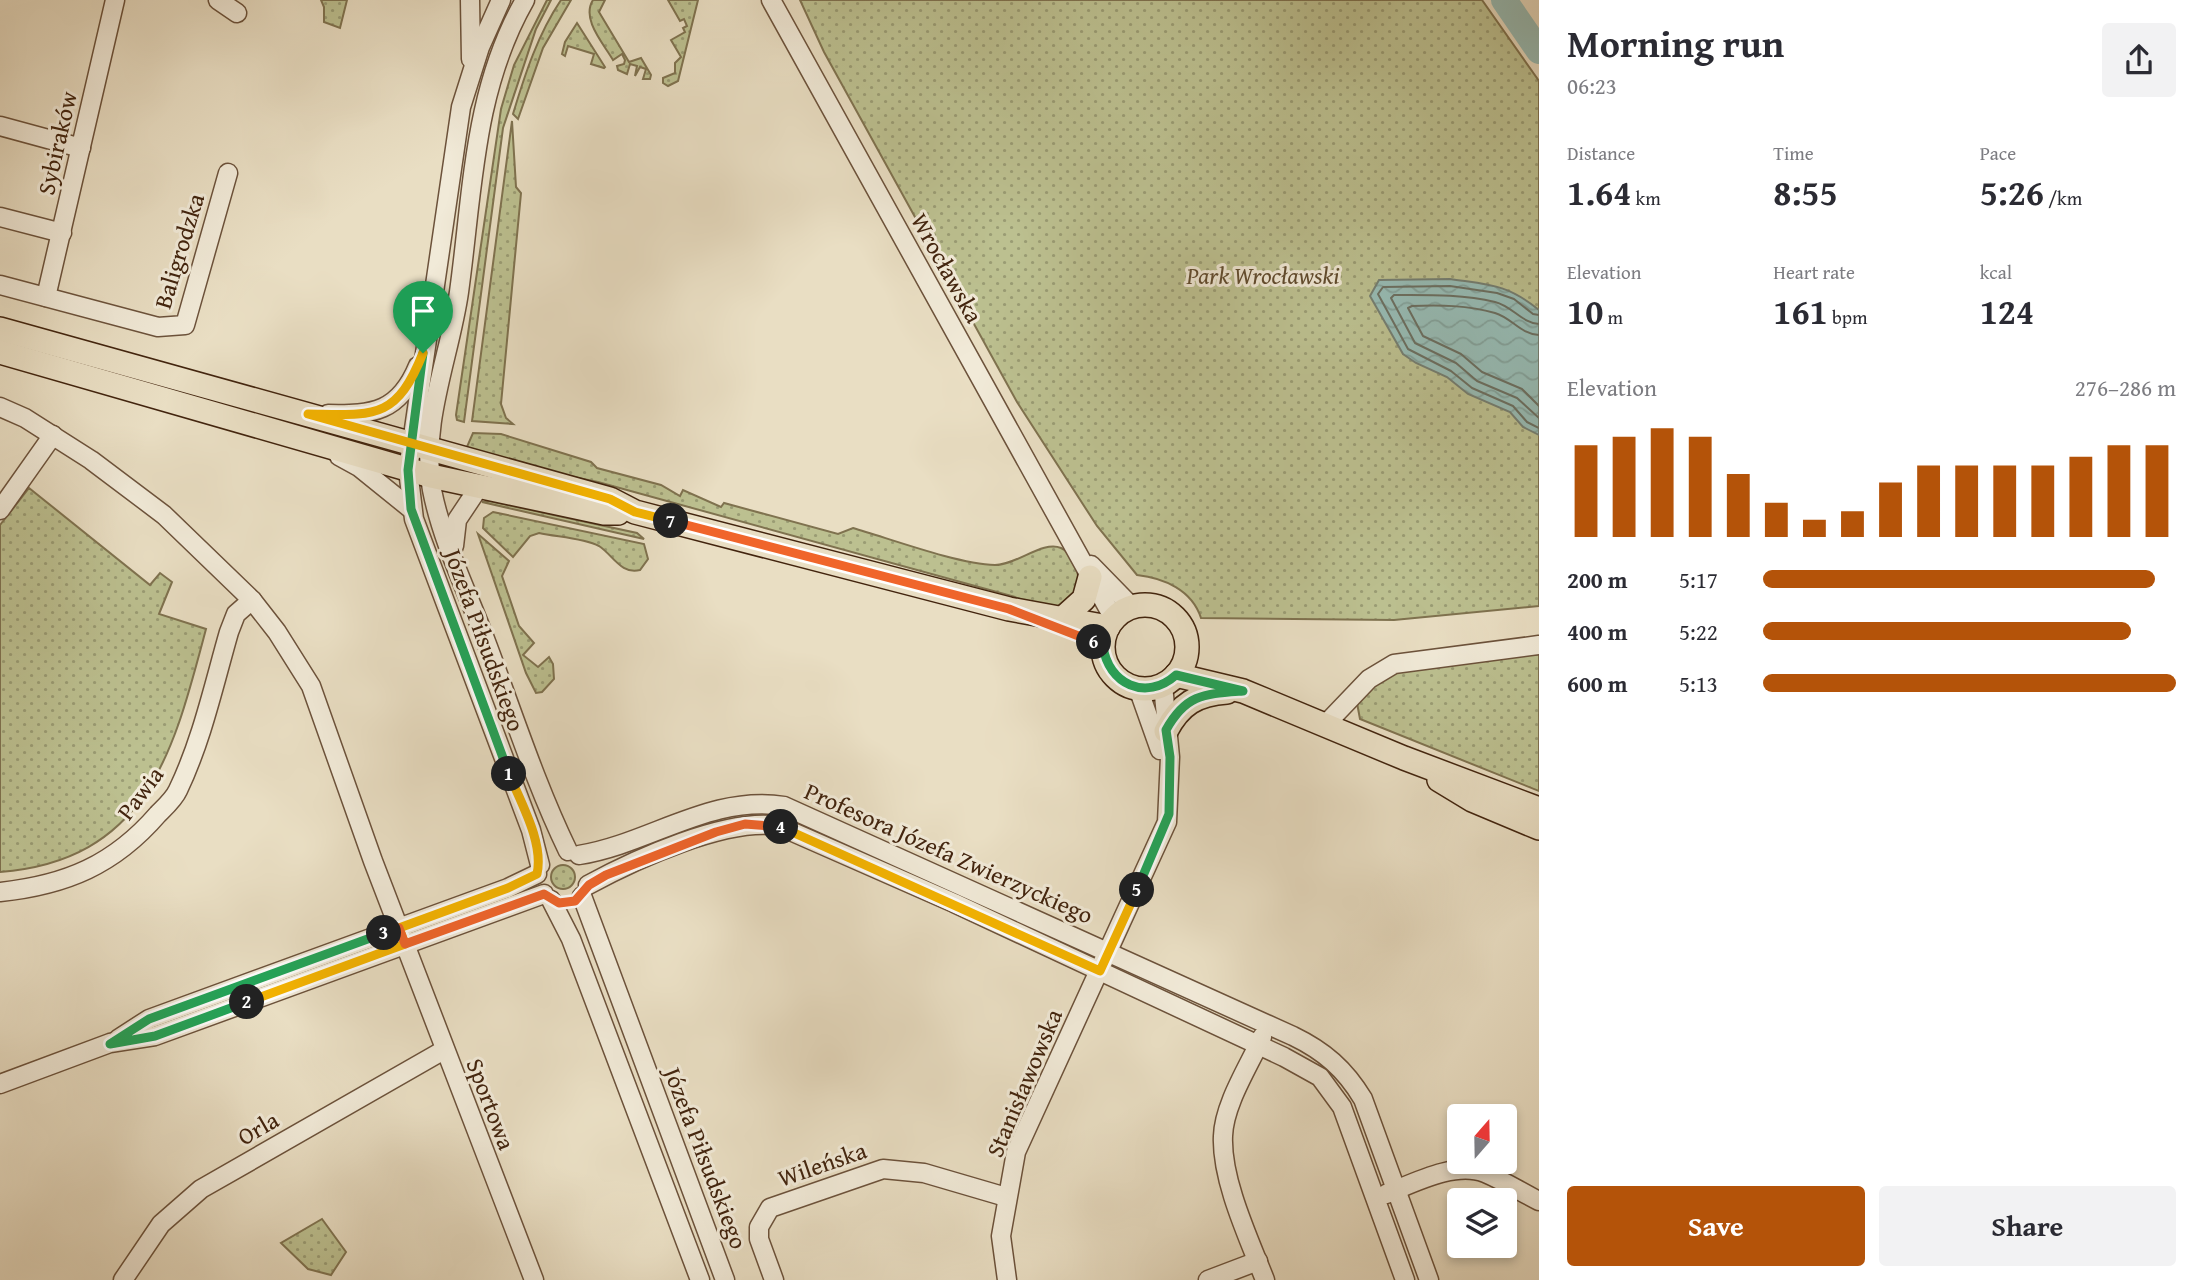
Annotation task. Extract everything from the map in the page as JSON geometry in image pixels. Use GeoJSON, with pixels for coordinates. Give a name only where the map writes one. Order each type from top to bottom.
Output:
{"type":"FeatureCollection","features":[{"type":"Feature","properties":{"kind":"main road"},"geometry":{"type":"LineString","coordinates":[[0,329],[610,499],[635,512],[1009,609],[1114,625],[1156,607],[1167,612],[1183,629],[1186,653],[1169,680]]}},
{"type":"Feature","properties":{"kind":"main road"},"geometry":{"type":"LineString","coordinates":[[0,352],[431,476],[604,513],[635,512]]}},
{"type":"Feature","properties":{"kind":"main road"},"geometry":{"type":"LineString","coordinates":[[1063,618],[1084,599],[1086,567]]}},
{"type":"Feature","properties":{"kind":"main road"},"geometry":{"type":"LineString","coordinates":[[1009,609],[1114,625]]}},
{"type":"Feature","properties":{"kind":"main road"},"geometry":{"type":"LineString","coordinates":[[1114,625],[1109,669],[1117,678],[1138,688],[1169,680],[1243,691]]}},
{"type":"Feature","properties":{"kind":"main road"},"geometry":{"type":"LineString","coordinates":[[1186,653],[1243,691],[1404,758],[1539,809]]}},
{"type":"Feature","properties":{"kind":"main road"},"geometry":{"type":"LineString","coordinates":[[1166,730],[1180,709],[1196,697],[1243,691]]}},
{"type":"Feature","properties":{"kind":"main road"},"geometry":{"type":"LineString","coordinates":[[1404,758],[1472,800],[1539,828]]}},
{"type":"Feature","properties":{"kind":"street","name":"Sybiraków"},"geometry":{"type":"LineString","coordinates":[[46,297],[115,0]]}},
{"type":"Feature","properties":{"kind":"street"},"geometry":{"type":"LineString","coordinates":[[218,0],[237,13]]}},
{"type":"Feature","properties":{"kind":"street"},"geometry":{"type":"LineString","coordinates":[[470,0],[471,71]]}},
{"type":"Feature","properties":{"kind":"street"},"geometry":{"type":"LineString","coordinates":[[421,446],[423,353],[450,168],[471,71],[501,0]]}},
{"type":"Feature","properties":{"kind":"street","name":"Wrocławska"},"geometry":{"type":"LineString","coordinates":[[771,0],[1086,567],[1114,625]]}},
{"type":"Feature","properties":{"kind":"street"},"geometry":{"type":"LineString","coordinates":[[421,446],[436,395],[459,291],[477,132],[491,77],[519,5]]}},
{"type":"Feature","properties":{"kind":"street"},"geometry":{"type":"LineString","coordinates":[[0,126],[81,148]]}},
{"type":"Feature","properties":{"kind":"street","name":"Baligrodzka"},"geometry":{"type":"LineString","coordinates":[[0,285],[158,327],[185,325],[228,173]]}},
{"type":"Feature","properties":{"kind":"street"},"geometry":{"type":"LineString","coordinates":[[0,217],[62,233]]}},
{"type":"Feature","properties":{"kind":"street"},"geometry":{"type":"LineString","coordinates":[[308,414],[362,415],[385,408],[403,394],[423,353]]}},
{"type":"Feature","properties":{"kind":"street"},"geometry":{"type":"LineString","coordinates":[[0,408],[53,435],[164,514],[252,600],[277,632],[311,686],[402,936]]}},
{"type":"Feature","properties":{"kind":"street"},"geometry":{"type":"LineString","coordinates":[[0,510],[53,435]]}},
{"type":"Feature","properties":{"kind":"street"},"geometry":{"type":"LineString","coordinates":[[314,444],[359,467],[411,509]]}},
{"type":"Feature","properties":{"kind":"street","name":"Józefa Piłsudskiego"},"geometry":{"type":"LineString","coordinates":[[421,446],[408,470],[411,509],[531,830],[539,869]]}},
{"type":"Feature","properties":{"kind":"street","name":"Józefa Piłsudskiego"},"geometry":{"type":"LineString","coordinates":[[421,446],[438,511],[527,754],[573,853]]}},
{"type":"Feature","properties":{"kind":"street"},"geometry":{"type":"LineString","coordinates":[[454,557],[457,520],[479,487]]}},
{"type":"Feature","properties":{"kind":"street","name":"Pawia"},"geometry":{"type":"LineString","coordinates":[[0,892],[37,886],[93,869],[134,842],[177,793],[194,750],[229,632],[236,614],[252,600]]}},
{"type":"Feature","properties":{"kind":"street"},"geometry":{"type":"LineString","coordinates":[[1325,725],[1369,679],[1394,664],[1539,645]]}},
{"type":"Feature","properties":{"kind":"street","name":"Stanisławowska"},"geometry":{"type":"LineString","coordinates":[[1007,1280],[1001,1236],[1016,1152],[1167,822],[1169,780],[1166,730],[1169,680]]}},
{"type":"Feature","properties":{"kind":"street"},"geometry":{"type":"LineString","coordinates":[[1138,688],[1169,780]]}},
{"type":"Feature","properties":{"kind":"street","name":"Profesora Józefa Zwierzyckiego"},"geometry":{"type":"LineString","coordinates":[[573,853],[607,850],[730,805],[757,802],[784,806],[1318,1048],[1351,1079],[1363,1099],[1429,1280]]}},
{"type":"Feature","properties":{"kind":"street","name":"Profesora Józefa Zwierzyckiego"},"geometry":{"type":"LineString","coordinates":[[585,891],[623,867],[732,826],[769,824],[792,831],[1100,971],[1307,1069],[1332,1091],[1342,1107],[1405,1280]]}},
{"type":"Feature","properties":{"kind":"street"},"geometry":{"type":"LineString","coordinates":[[0,1084],[110,1044],[155,1036],[402,936],[508,888],[539,869],[552,853],[573,853],[589,872],[585,891],[567,903],[547,897],[402,936]]}},
{"type":"Feature","properties":{"kind":"street"},"geometry":{"type":"LineString","coordinates":[[539,869],[547,897]]}},
{"type":"Feature","properties":{"kind":"street","name":"Józefa Piłsudskiego"},"geometry":{"type":"LineString","coordinates":[[585,891],[725,1280]]}},
{"type":"Feature","properties":{"kind":"street","name":"Józefa Piłsudskiego"},"geometry":{"type":"LineString","coordinates":[[547,897],[571,939],[700,1280]]}},
{"type":"Feature","properties":{"kind":"street","name":"Sportowa"},"geometry":{"type":"LineString","coordinates":[[402,936],[534,1280]]}},
{"type":"Feature","properties":{"kind":"street"},"geometry":{"type":"LineString","coordinates":[[1265,1280],[1226,1168],[1223,1135],[1232,1103],[1268,1024]]}},
{"type":"Feature","properties":{"kind":"street","name":"Orla"},"geometry":{"type":"LineString","coordinates":[[123,1280],[161,1224],[201,1189],[444,1050]]}},
{"type":"Feature","properties":{"kind":"street","name":"Wileńska"},"geometry":{"type":"LineString","coordinates":[[774,1280],[759,1239],[759,1227],[770,1208],[883,1169],[924,1173],[1006,1197]]}},
{"type":"Feature","properties":{"kind":"street"},"geometry":{"type":"LineString","coordinates":[[1376,1198],[1448,1172],[1470,1170],[1485,1173],[1539,1201]]}},
{"type":"Feature","properties":{"kind":"street"},"geometry":{"type":"LineString","coordinates":[[1208,1280],[1258,1261]]}},
{"type":"Feature","properties":{"kind":"green space"},"geometry":{"type":"Polygon","coordinates":[[[321,0],[347,0],[340,28],[324,22],[321,0]]]}},
{"type":"Feature","properties":{"kind":"green space"},"geometry":{"type":"Polygon","coordinates":[[[547,0],[551,0],[536,29],[503,128],[464,422],[457,420],[456,415],[501,109],[514,65],[547,0]]]}},
{"type":"Feature","properties":{"kind":"green space"},"geometry":{"type":"Polygon","coordinates":[[[561,0],[571,0],[543,48],[518,119],[513,114],[527,69],[545,27],[561,0]]]}},
{"type":"Feature","properties":{"kind":"green space"},"geometry":{"type":"Polygon","coordinates":[[[593,0],[605,0],[599,12],[629,62],[641,58],[651,75],[650,79],[643,79],[646,69],[640,67],[635,76],[637,66],[630,64],[627,74],[618,70],[617,66],[624,64],[625,60],[622,54],[613,60],[595,31],[590,15],[593,0]]]}},
{"type":"Feature","properties":{"kind":"green space"},"geometry":{"type":"Polygon","coordinates":[[[668,0],[698,0],[678,81],[668,86],[663,83],[663,78],[675,73],[675,63],[681,57],[671,40],[685,32],[683,28],[687,26],[684,19],[680,21],[668,0]]]}},
{"type":"Feature","properties":{"kind":"green space","name":"Park Wrocławski"},"geometry":{"type":"Polygon","coordinates":[[[800,0],[1482,0],[1539,81],[1539,606],[1394,620],[1201,618],[1191,600],[1176,587],[1137,575],[1097,526],[1017,402],[824,52],[800,0]]]}},
{"type":"Feature","properties":{"kind":"green space"},"geometry":{"type":"Polygon","coordinates":[[[577,23],[604,68],[591,64],[594,54],[568,46],[565,56],[562,54],[565,42],[577,23]]]}},
{"type":"Feature","properties":{"kind":"green space"},"geometry":{"type":"Polygon","coordinates":[[[512,121],[516,187],[521,193],[501,404],[506,418],[513,424],[472,421],[512,121]]]}},
{"type":"Feature","properties":{"kind":"green space"},"geometry":{"type":"Polygon","coordinates":[[[473,433],[501,434],[591,462],[597,468],[661,485],[680,496],[683,490],[721,507],[724,503],[838,534],[853,528],[980,564],[1003,564],[1054,546],[1066,551],[1074,560],[1079,590],[1061,608],[1036,608],[1015,597],[598,482],[529,468],[466,449],[473,433]]]}},
{"type":"Feature","properties":{"kind":"green space"},"geometry":{"type":"Polygon","coordinates":[[[29,488],[150,585],[160,573],[172,582],[159,614],[206,629],[181,716],[166,755],[147,791],[122,821],[91,846],[50,863],[0,872],[0,525],[29,488]]]}},
{"type":"Feature","properties":{"kind":"green space"},"geometry":{"type":"Polygon","coordinates":[[[489,501],[637,533],[644,539],[482,502],[489,501]]]}},
{"type":"Feature","properties":{"kind":"green space"},"geometry":{"type":"Polygon","coordinates":[[[493,512],[644,544],[648,559],[640,570],[628,570],[593,543],[539,533],[530,536],[513,557],[483,528],[484,518],[493,512]]]}},
{"type":"Feature","properties":{"kind":"green space"},"geometry":{"type":"Polygon","coordinates":[[[478,534],[509,561],[502,576],[519,626],[534,643],[523,655],[538,667],[549,657],[553,664],[554,679],[542,692],[536,693],[526,673],[478,534]]]}},
{"type":"Feature","properties":{"kind":"green space"},"geometry":{"type":"Polygon","coordinates":[[[1539,652],[1539,791],[1360,719],[1357,703],[1373,685],[1399,669],[1539,652]]]}},
{"type":"Feature","properties":{"kind":"green space"},"geometry":{"type":"Polygon","coordinates":[[[563,865],[574,872],[575,877],[568,888],[563,889],[552,882],[551,877],[558,866],[563,865]]]}},
{"type":"Feature","properties":{"kind":"green space"},"geometry":{"type":"Polygon","coordinates":[[[322,1219],[346,1252],[331,1275],[308,1269],[281,1243],[322,1219]]]}},
{"type":"Feature","properties":{"kind":"water"},"geometry":{"type":"Polygon","coordinates":[[[1450,279],[1507,290],[1539,310],[1539,435],[1523,427],[1510,412],[1468,394],[1447,377],[1403,354],[1370,296],[1379,280],[1450,279]]]}},
{"type":"Feature","properties":{"kind":"waterway"},"geometry":{"type":"LineString","coordinates":[[1504,0],[1539,51]]}},
{"type":"Feature","properties":{"kind":"route"},"geometry":{"type":"LineString","coordinates":[[423,353],[403,394],[385,408],[362,415],[308,414],[412,443],[430,449],[610,499],[635,512],[1009,609],[1103,646],[1109,669],[1127,685],[1155,688],[1176,675],[1243,691],[1196,697],[1180,709],[1166,730],[1170,757],[1170,806],[1167,822],[1100,971],[792,831],[769,824],[745,824],[732,826],[614,871],[589,885],[575,901],[559,903],[544,894],[405,944],[399,928],[149,1019],[110,1044],[155,1036],[405,944],[399,928],[508,888],[537,874],[540,865],[531,830],[481,703],[411,509],[408,470],[412,443],[413,435],[417,416],[423,353]]}}]}
